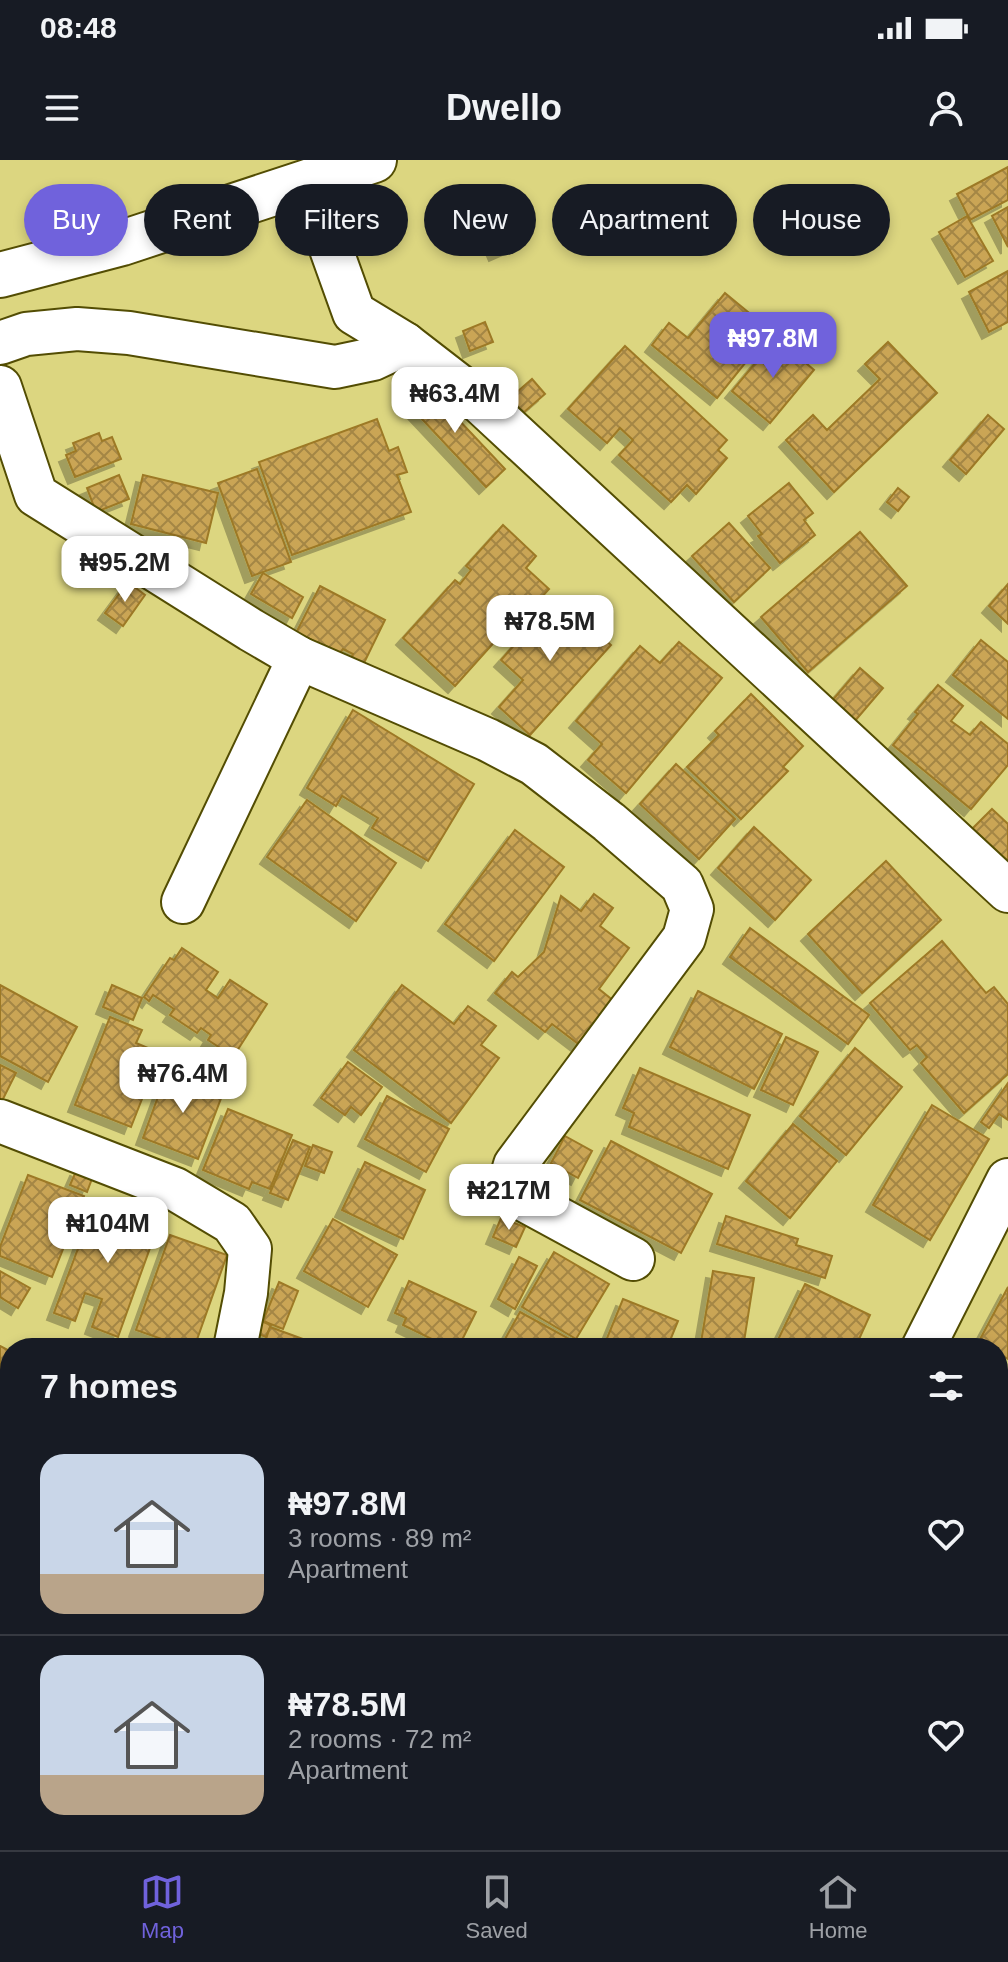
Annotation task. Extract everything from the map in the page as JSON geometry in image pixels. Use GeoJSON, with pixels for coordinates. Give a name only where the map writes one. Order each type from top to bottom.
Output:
{"type":"FeatureCollection","features":[{"type":"Feature","properties":{"kind":"highway"},"geometry":{"type":"LineString","coordinates":[[0,275],[122,243],[374,160]]}},
{"type":"Feature","properties":{"kind":"street"},"geometry":{"type":"LineString","coordinates":[[307,182],[354,313],[405,344],[480,402],[1008,891]]}},
{"type":"Feature","properties":{"kind":"street"},"geometry":{"type":"LineString","coordinates":[[0,343],[26,334],[77,329],[129,333],[335,367],[373,359],[405,344]]}},
{"type":"Feature","properties":{"kind":"street"},"geometry":{"type":"LineString","coordinates":[[0,387],[36,495],[299,658],[488,740],[534,764],[609,822],[682,885],[692,909],[684,938],[515,1165],[510,1182],[517,1196],[633,1259]]}},
{"type":"Feature","properties":{"kind":"street"},"geometry":{"type":"LineString","coordinates":[[183,902],[299,658]]}},
{"type":"Feature","properties":{"kind":"street"},"geometry":{"type":"LineString","coordinates":[[0,1121],[175,1189],[232,1223],[250,1249],[246,1293],[237,1338]]}},
{"type":"Feature","properties":{"kind":"street"},"geometry":{"type":"LineString","coordinates":[[928,1338],[1008,1180]]}},
{"type":"Feature","properties":{"kind":"building"},"geometry":{"type":"Polygon","coordinates":[[[1008,167],[1008,200],[970,220],[957,194],[1008,167]]]}},
{"type":"Feature","properties":{"kind":"building"},"geometry":{"type":"Polygon","coordinates":[[[1008,207],[1008,247],[992,216],[1008,207]]]}},
{"type":"Feature","properties":{"kind":"building"},"geometry":{"type":"Polygon","coordinates":[[[967,216],[993,261],[965,277],[939,232],[967,216]]]}},
{"type":"Feature","properties":{"kind":"building"},"geometry":{"type":"Polygon","coordinates":[[[1008,271],[1008,322],[989,332],[969,292],[1008,271]]]}},
{"type":"Feature","properties":{"kind":"building"},"geometry":{"type":"Polygon","coordinates":[[[725,293],[771,331],[717,398],[652,345],[669,323],[688,338],[725,293]]]}},
{"type":"Feature","properties":{"kind":"building"},"geometry":{"type":"Polygon","coordinates":[[[485,322],[493,342],[470,351],[463,331],[485,322]]]}},
{"type":"Feature","properties":{"kind":"building"},"geometry":{"type":"Polygon","coordinates":[[[776,338],[814,370],[770,423],[732,391],[776,338]]]}},
{"type":"Feature","properties":{"kind":"building"},"geometry":{"type":"Polygon","coordinates":[[[888,342],[937,393],[834,492],[786,440],[813,415],[827,430],[880,379],[865,364],[888,342]]]}},
{"type":"Feature","properties":{"kind":"building"},"geometry":{"type":"Polygon","coordinates":[[[625,346],[727,440],[718,450],[727,458],[696,494],[687,485],[671,502],[619,455],[633,440],[620,428],[607,443],[568,409],[625,346]]]}},
{"type":"Feature","properties":{"kind":"building"},"geometry":{"type":"Polygon","coordinates":[[[532,379],[545,394],[523,413],[510,398],[532,379]]]}},
{"type":"Feature","properties":{"kind":"building"},"geometry":{"type":"Polygon","coordinates":[[[424,383],[505,469],[486,487],[405,401],[424,383]]]}},
{"type":"Feature","properties":{"kind":"building"},"geometry":{"type":"Polygon","coordinates":[[[988,415],[1004,429],[966,474],[950,460],[988,415]]]}},
{"type":"Feature","properties":{"kind":"building"},"geometry":{"type":"Polygon","coordinates":[[[377,419],[389,451],[398,447],[407,472],[397,475],[411,512],[292,555],[259,462],[377,419]]]}},
{"type":"Feature","properties":{"kind":"building"},"geometry":{"type":"Polygon","coordinates":[[[99,433],[102,441],[112,437],[121,459],[75,477],[66,455],[76,451],[73,443],[99,433]]]}},
{"type":"Feature","properties":{"kind":"building"},"geometry":{"type":"Polygon","coordinates":[[[257,469],[291,562],[252,576],[218,483],[257,469]]]}},
{"type":"Feature","properties":{"kind":"building"},"geometry":{"type":"Polygon","coordinates":[[[119,475],[129,499],[96,512],[87,488],[119,475]]]}},
{"type":"Feature","properties":{"kind":"building"},"geometry":{"type":"Polygon","coordinates":[[[143,475],[218,493],[206,543],[131,524],[143,475]]]}},
{"type":"Feature","properties":{"kind":"building"},"geometry":{"type":"Polygon","coordinates":[[[789,483],[813,513],[804,520],[815,535],[780,563],[758,536],[762,534],[748,516],[789,483]]]}},
{"type":"Feature","properties":{"kind":"building"},"geometry":{"type":"Polygon","coordinates":[[[898,488],[909,497],[898,511],[887,502],[898,488]]]}},
{"type":"Feature","properties":{"kind":"building"},"geometry":{"type":"Polygon","coordinates":[[[729,523],[770,568],[734,602],[692,556],[729,523]]]}},
{"type":"Feature","properties":{"kind":"building"},"geometry":{"type":"Polygon","coordinates":[[[503,525],[536,556],[526,568],[549,589],[510,632],[506,629],[455,686],[403,638],[455,580],[460,584],[471,570],[466,566],[503,525]]]}},
{"type":"Feature","properties":{"kind":"building"},"geometry":{"type":"Polygon","coordinates":[[[860,532],[907,586],[808,672],[761,617],[860,532]]]}},
{"type":"Feature","properties":{"kind":"building"},"geometry":{"type":"Polygon","coordinates":[[[263,573],[303,597],[292,618],[251,594],[263,573]]]}},
{"type":"Feature","properties":{"kind":"building"},"geometry":{"type":"Polygon","coordinates":[[[128,582],[145,595],[123,626],[105,613],[128,582]]]}},
{"type":"Feature","properties":{"kind":"building"},"geometry":{"type":"Polygon","coordinates":[[[1008,584],[1008,624],[989,606],[1008,584]]]}},
{"type":"Feature","properties":{"kind":"building"},"geometry":{"type":"Polygon","coordinates":[[[320,586],[385,620],[362,667],[350,660],[353,654],[343,649],[339,655],[296,633],[320,586]]]}},
{"type":"Feature","properties":{"kind":"building"},"geometry":{"type":"Polygon","coordinates":[[[557,597],[611,645],[530,735],[499,707],[523,680],[501,660],[557,597]]]}},
{"type":"Feature","properties":{"kind":"building"},"geometry":{"type":"Polygon","coordinates":[[[981,640],[1008,662],[1008,719],[953,675],[981,640]]]}},
{"type":"Feature","properties":{"kind":"building"},"geometry":{"type":"Polygon","coordinates":[[[679,642],[722,678],[626,793],[588,760],[602,744],[576,721],[640,646],[660,663],[679,642]]]}},
{"type":"Feature","properties":{"kind":"building"},"geometry":{"type":"Polygon","coordinates":[[[860,668],[883,688],[854,722],[831,702],[860,668]]]}},
{"type":"Feature","properties":{"kind":"building"},"geometry":{"type":"Polygon","coordinates":[[[938,685],[963,706],[951,721],[970,735],[981,722],[1008,744],[1008,765],[971,809],[893,745],[938,685]]]}},
{"type":"Feature","properties":{"kind":"building"},"geometry":{"type":"Polygon","coordinates":[[[751,694],[803,746],[783,767],[788,771],[741,819],[687,767],[719,735],[715,731],[751,694]]]}},
{"type":"Feature","properties":{"kind":"building"},"geometry":{"type":"Polygon","coordinates":[[[353,710],[474,784],[428,861],[372,828],[378,818],[342,796],[336,806],[307,788],[353,710]]]}},
{"type":"Feature","properties":{"kind":"building"},"geometry":{"type":"Polygon","coordinates":[[[676,764],[735,819],[699,859],[640,804],[676,764]]]}},
{"type":"Feature","properties":{"kind":"building"},"geometry":{"type":"Polygon","coordinates":[[[307,800],[396,863],[356,921],[267,857],[307,800]]]}},
{"type":"Feature","properties":{"kind":"building"},"geometry":{"type":"Polygon","coordinates":[[[992,809],[1008,824],[1008,869],[970,831],[992,809]]]}},
{"type":"Feature","properties":{"kind":"building"},"geometry":{"type":"Polygon","coordinates":[[[754,827],[811,880],[775,920],[718,868],[754,827]]]}},
{"type":"Feature","properties":{"kind":"building"},"geometry":{"type":"Polygon","coordinates":[[[515,830],[564,867],[494,961],[445,924],[515,830]]]}},
{"type":"Feature","properties":{"kind":"building"},"geometry":{"type":"Polygon","coordinates":[[[886,861],[941,920],[862,993],[808,934],[886,861]]]}},
{"type":"Feature","properties":{"kind":"building"},"geometry":{"type":"Polygon","coordinates":[[[594,894],[613,908],[600,926],[629,948],[599,989],[615,1002],[581,1046],[552,1024],[545,1032],[495,993],[512,972],[518,977],[544,952],[561,896],[581,911],[594,894]]]}},
{"type":"Feature","properties":{"kind":"building"},"geometry":{"type":"Polygon","coordinates":[[[750,928],[869,1015],[848,1044],[730,957],[750,928]]]}},
{"type":"Feature","properties":{"kind":"building"},"geometry":{"type":"Polygon","coordinates":[[[942,941],[986,993],[994,987],[1008,1004],[1008,1074],[964,1113],[921,1063],[927,1057],[917,1045],[910,1050],[870,1003],[942,941]]]}},
{"type":"Feature","properties":{"kind":"building"},"geometry":{"type":"Polygon","coordinates":[[[182,948],[218,972],[206,990],[218,998],[230,980],[267,1004],[237,1051],[231,1048],[228,1053],[208,1040],[211,1035],[201,1028],[197,1033],[170,1015],[174,1009],[153,995],[149,1001],[144,997],[170,958],[174,960],[182,948]]]}},
{"type":"Feature","properties":{"kind":"building"},"geometry":{"type":"Polygon","coordinates":[[[0,985],[77,1027],[48,1082],[0,1056],[0,985]]]}},
{"type":"Feature","properties":{"kind":"building"},"geometry":{"type":"Polygon","coordinates":[[[112,985],[142,998],[133,1020],[103,1007],[112,985]]]}},
{"type":"Feature","properties":{"kind":"building"},"geometry":{"type":"Polygon","coordinates":[[[402,985],[454,1024],[468,1006],[496,1026],[481,1045],[499,1058],[451,1123],[354,1050],[402,985]]]}},
{"type":"Feature","properties":{"kind":"building"},"geometry":{"type":"Polygon","coordinates":[[[698,991],[782,1034],[754,1089],[670,1047],[698,991]]]}},
{"type":"Feature","properties":{"kind":"building"},"geometry":{"type":"Polygon","coordinates":[[[110,1017],[142,1030],[136,1043],[160,1053],[131,1127],[75,1105],[110,1017]]]}},
{"type":"Feature","properties":{"kind":"building"},"geometry":{"type":"Polygon","coordinates":[[[786,1037],[818,1052],[793,1105],[761,1090],[786,1037]]]}},
{"type":"Feature","properties":{"kind":"building"},"geometry":{"type":"Polygon","coordinates":[[[855,1048],[902,1087],[846,1155],[800,1116],[855,1048]]]}},
{"type":"Feature","properties":{"kind":"building"},"geometry":{"type":"Polygon","coordinates":[[[348,1062],[382,1087],[361,1115],[351,1107],[345,1115],[321,1098],[348,1062]]]}},
{"type":"Feature","properties":{"kind":"building"},"geometry":{"type":"Polygon","coordinates":[[[0,1065],[16,1073],[2,1101],[0,1100],[0,1065]]]}},
{"type":"Feature","properties":{"kind":"building"},"geometry":{"type":"Polygon","coordinates":[[[640,1068],[750,1115],[728,1169],[629,1127],[634,1113],[623,1108],[640,1068]]]}},
{"type":"Feature","properties":{"kind":"building"},"geometry":{"type":"Polygon","coordinates":[[[167,1072],[223,1093],[198,1159],[143,1138],[167,1072]]]}},
{"type":"Feature","properties":{"kind":"building"},"geometry":{"type":"Polygon","coordinates":[[[1008,1083],[1008,1120],[999,1114],[989,1128],[981,1122],[1008,1083]]]}},
{"type":"Feature","properties":{"kind":"building"},"geometry":{"type":"Polygon","coordinates":[[[387,1096],[449,1129],[426,1172],[365,1139],[387,1096]]]}},
{"type":"Feature","properties":{"kind":"building"},"geometry":{"type":"Polygon","coordinates":[[[932,1105],[989,1139],[930,1240],[873,1205],[932,1105]]]}},
{"type":"Feature","properties":{"kind":"building"},"geometry":{"type":"Polygon","coordinates":[[[228,1109],[292,1135],[270,1189],[252,1182],[249,1189],[203,1170],[228,1109]]]}},
{"type":"Feature","properties":{"kind":"building"},"geometry":{"type":"Polygon","coordinates":[[[793,1124],[837,1161],[790,1218],[746,1181],[793,1124]]]}},
{"type":"Feature","properties":{"kind":"building"},"geometry":{"type":"Polygon","coordinates":[[[565,1136],[592,1151],[578,1178],[551,1163],[565,1136]]]}},
{"type":"Feature","properties":{"kind":"building"},"geometry":{"type":"Polygon","coordinates":[[[293,1140],[310,1147],[288,1200],[270,1193],[293,1140]]]}},
{"type":"Feature","properties":{"kind":"building"},"geometry":{"type":"Polygon","coordinates":[[[611,1141],[712,1194],[681,1253],[580,1200],[611,1141]]]}},
{"type":"Feature","properties":{"kind":"building"},"geometry":{"type":"Polygon","coordinates":[[[313,1145],[332,1152],[324,1173],[305,1166],[313,1145]]]}},
{"type":"Feature","properties":{"kind":"building"},"geometry":{"type":"Polygon","coordinates":[[[365,1162],[425,1190],[403,1239],[342,1210],[365,1162]]]}},
{"type":"Feature","properties":{"kind":"building"},"geometry":{"type":"Polygon","coordinates":[[[77,1169],[93,1176],[87,1192],[70,1185],[77,1169]]]}},
{"type":"Feature","properties":{"kind":"building"},"geometry":{"type":"Polygon","coordinates":[[[28,1175],[84,1196],[52,1277],[0,1256],[0,1247],[28,1175]]]}},
{"type":"Feature","properties":{"kind":"building"},"geometry":{"type":"Polygon","coordinates":[[[96,1200],[159,1223],[118,1337],[92,1327],[102,1299],[85,1293],[75,1321],[54,1313],[96,1200]]]}},
{"type":"Feature","properties":{"kind":"building"},"geometry":{"type":"Polygon","coordinates":[[[726,1216],[798,1239],[796,1245],[832,1256],[825,1278],[717,1244],[726,1216]]]}},
{"type":"Feature","properties":{"kind":"building"},"geometry":{"type":"Polygon","coordinates":[[[501,1218],[525,1227],[516,1247],[493,1237],[501,1218]]]}},
{"type":"Feature","properties":{"kind":"building"},"geometry":{"type":"Polygon","coordinates":[[[333,1219],[397,1255],[368,1307],[304,1271],[333,1219]]]}},
{"type":"Feature","properties":{"kind":"building"},"geometry":{"type":"Polygon","coordinates":[[[170,1235],[227,1255],[198,1338],[159,1338],[136,1330],[170,1235]]]}},
{"type":"Feature","properties":{"kind":"building"},"geometry":{"type":"Polygon","coordinates":[[[554,1252],[609,1284],[577,1338],[522,1307],[554,1252]]]}},
{"type":"Feature","properties":{"kind":"building"},"geometry":{"type":"Polygon","coordinates":[[[519,1257],[537,1266],[515,1309],[498,1299],[519,1257]]]}},
{"type":"Feature","properties":{"kind":"building"},"geometry":{"type":"Polygon","coordinates":[[[0,1271],[30,1288],[18,1308],[0,1297],[0,1271]]]}},
{"type":"Feature","properties":{"kind":"building"},"geometry":{"type":"Polygon","coordinates":[[[713,1271],[754,1278],[745,1338],[702,1338],[713,1271]]]}},
{"type":"Feature","properties":{"kind":"building"},"geometry":{"type":"Polygon","coordinates":[[[409,1281],[476,1312],[463,1338],[430,1338],[403,1325],[406,1318],[395,1313],[409,1281]]]}},
{"type":"Feature","properties":{"kind":"building"},"geometry":{"type":"Polygon","coordinates":[[[279,1282],[298,1291],[283,1329],[263,1321],[279,1282]]]}},
{"type":"Feature","properties":{"kind":"building"},"geometry":{"type":"Polygon","coordinates":[[[805,1284],[870,1315],[860,1338],[779,1338],[805,1284]]]}},
{"type":"Feature","properties":{"kind":"building"},"geometry":{"type":"Polygon","coordinates":[[[1008,1287],[1008,1338],[981,1338],[1008,1287]]]}},
{"type":"Feature","properties":{"kind":"building"},"geometry":{"type":"Polygon","coordinates":[[[623,1299],[678,1321],[671,1338],[607,1338],[623,1299]]]}},
{"type":"Feature","properties":{"kind":"building"},"geometry":{"type":"Polygon","coordinates":[[[520,1312],[568,1338],[506,1338],[520,1312]]]}},
{"type":"Feature","properties":{"kind":"building"},"geometry":{"type":"Polygon","coordinates":[[[253,1318],[271,1325],[266,1337],[249,1330],[253,1318]]]}},
{"type":"Feature","properties":{"kind":"building"},"geometry":{"type":"Polygon","coordinates":[[[270,1327],[300,1338],[266,1338],[270,1327]]]}}]}
